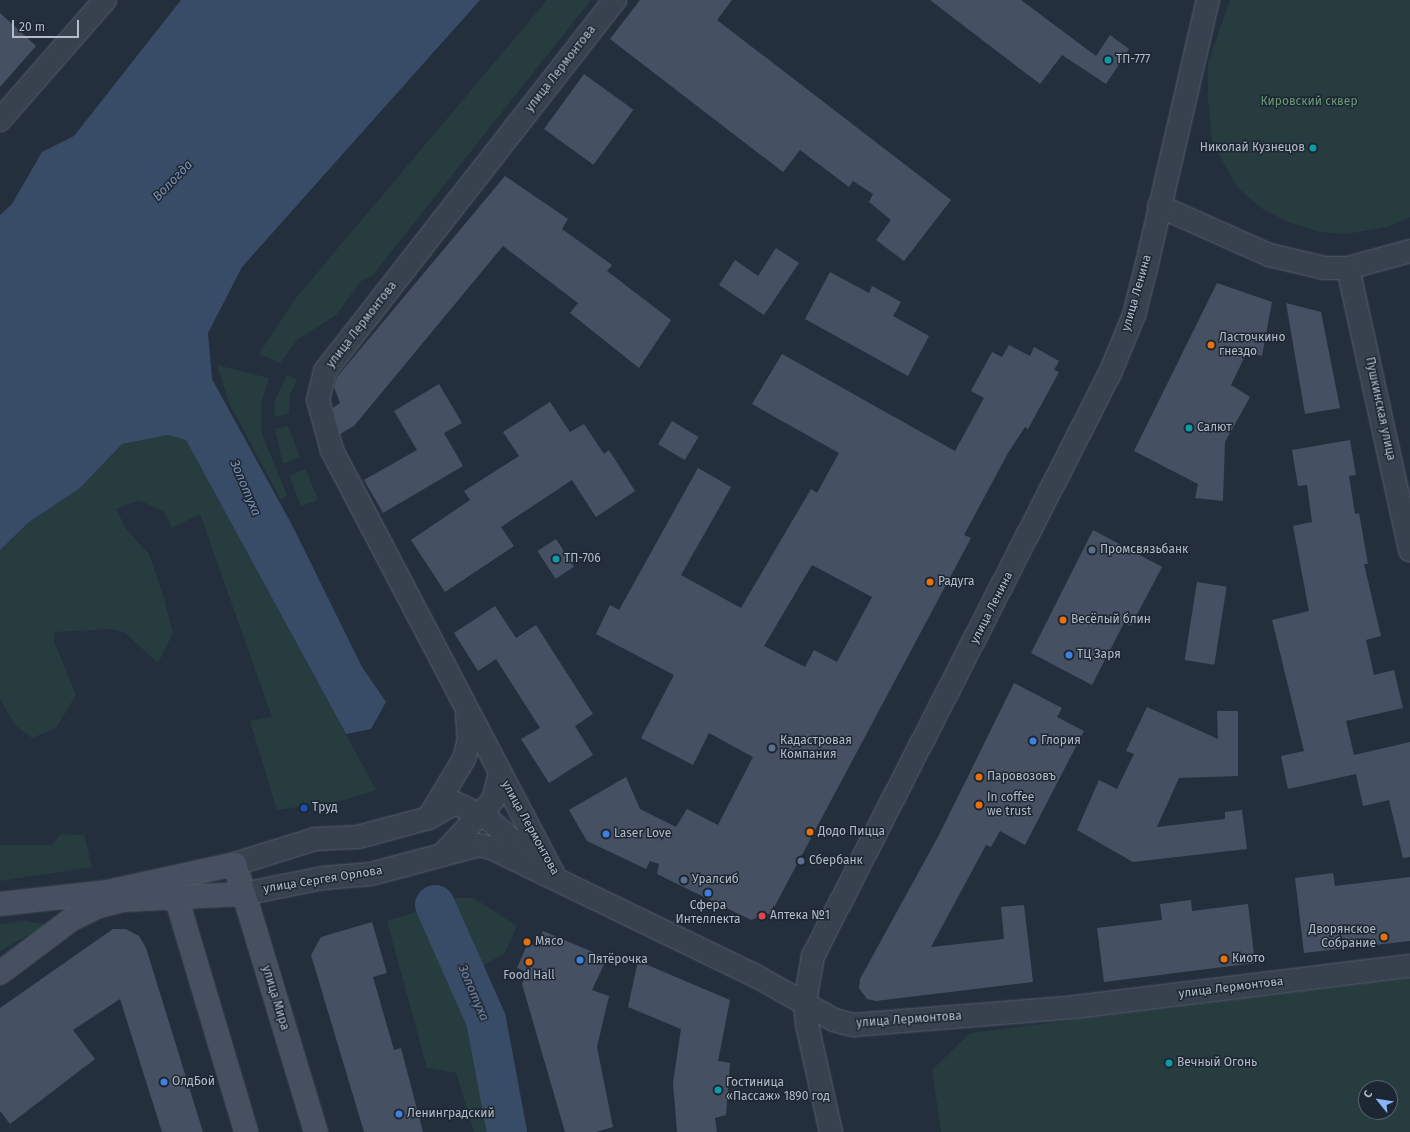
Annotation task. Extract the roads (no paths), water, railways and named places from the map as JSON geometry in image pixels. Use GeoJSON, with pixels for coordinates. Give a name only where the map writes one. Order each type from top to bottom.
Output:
{"type":"FeatureCollection","features":[{"type":"Feature","properties":{"kind":"main road","name":"улица Сергея Орлова"},"geometry":{"type":"LineString","coordinates":[[0,973],[72,919],[122,900],[173,888],[235,864]]}},
{"type":"Feature","properties":{"kind":"main road","name":"улица Мира"},"geometry":{"type":"LineString","coordinates":[[235,864],[316,1132]]}},
{"type":"Feature","properties":{"kind":"main road","name":"улица Сергея Орлова"},"geometry":{"type":"LineString","coordinates":[[107,892],[173,888],[243,894]]}},
{"type":"Feature","properties":{"kind":"main road"},"geometry":{"type":"LineString","coordinates":[[173,888],[246,1132]]}},
{"type":"Feature","properties":{"kind":"main road"},"geometry":{"type":"LineString","coordinates":[[0,904],[107,892]]}},
{"type":"Feature","properties":{"kind":"main road"},"geometry":{"type":"LineString","coordinates":[[72,919],[107,892]]}},
{"type":"Feature","properties":{"kind":"street"},"geometry":{"type":"LineString","coordinates":[[0,120],[105,0]]}},
{"type":"Feature","properties":{"kind":"street","name":"улица Лермонтова"},"geometry":{"type":"LineString","coordinates":[[615,0],[326,372],[319,393],[319,414],[345,476],[466,712],[555,877],[806,1002],[834,1020],[853,1025],[1075,1007],[1410,966]]}},
{"type":"Feature","properties":{"kind":"street","name":"улица Ленина"},"geometry":{"type":"LineString","coordinates":[[831,1132],[806,1002],[813,956],[1110,373],[1134,315],[1208,0]]}},
{"type":"Feature","properties":{"kind":"street"},"geometry":{"type":"LineString","coordinates":[[1159,206],[1269,255],[1325,268],[1348,268],[1410,251]]}},
{"type":"Feature","properties":{"kind":"street","name":"Пушкинская улица"},"geometry":{"type":"LineString","coordinates":[[1348,268],[1410,550]]}},
{"type":"Feature","properties":{"kind":"street","name":"улица Лермонтова"},"geometry":{"type":"LineString","coordinates":[[429,818],[464,759],[469,739],[466,712]]}},
{"type":"Feature","properties":{"kind":"street"},"geometry":{"type":"LineString","coordinates":[[442,855],[482,815],[498,787],[500,773]]}},
{"type":"Feature","properties":{"kind":"street","name":"улица Сергея Орлова"},"geometry":{"type":"LineString","coordinates":[[235,864],[315,839],[358,837],[429,818],[455,803],[482,815],[555,877]]}},
{"type":"Feature","properties":{"kind":"street"},"geometry":{"type":"LineString","coordinates":[[429,818],[439,818],[450,826],[449,844],[442,855]]}},
{"type":"Feature","properties":{"kind":"street","name":"улица Сергея Орлова"},"geometry":{"type":"LineString","coordinates":[[243,894],[323,878],[371,874],[479,845],[555,877]]}},
{"type":"Feature","properties":{"kind":"water","name":"Вологда"},"geometry":{"type":"Polygon","coordinates":[[[181,0],[480,0],[242,267],[208,333],[212,379],[292,525],[362,667],[386,702],[371,729],[346,734],[186,440],[168,435],[122,444],[80,488],[29,522],[0,550],[0,215],[12,204],[42,152],[74,136],[181,0]]]}},
{"type":"Feature","properties":{"kind":"waterway","name":"Золотуха"},"geometry":{"type":"LineString","coordinates":[[435,905],[486,1020],[507,1132]]}},
{"type":"Feature","properties":{"kind":"place","name":"ТП-777"},"geometry":{"type":"Point","coordinates":[1108,60]}},
{"type":"Feature","properties":{"kind":"place","name":"Николай Кузнецов"},"geometry":{"type":"Point","coordinates":[1313,148]}},
{"type":"Feature","properties":{"kind":"place","name":"Ласточкино гнездо"},"geometry":{"type":"Point","coordinates":[1211,345]}},
{"type":"Feature","properties":{"kind":"place","name":"Салют"},"geometry":{"type":"Point","coordinates":[1189,428]}},
{"type":"Feature","properties":{"kind":"place","name":"Промсвязьбанк"},"geometry":{"type":"Point","coordinates":[1092,550]}},
{"type":"Feature","properties":{"kind":"place","name":"ТП-706"},"geometry":{"type":"Point","coordinates":[556,559]}},
{"type":"Feature","properties":{"kind":"place","name":"Радуга"},"geometry":{"type":"Point","coordinates":[930,582]}},
{"type":"Feature","properties":{"kind":"place","name":"Весёлый блин"},"geometry":{"type":"Point","coordinates":[1063,620]}},
{"type":"Feature","properties":{"kind":"place","name":"ТЦ Заря"},"geometry":{"type":"Point","coordinates":[1069,655]}},
{"type":"Feature","properties":{"kind":"place","name":"Глория"},"geometry":{"type":"Point","coordinates":[1033,741]}},
{"type":"Feature","properties":{"kind":"place","name":"Кадастровая Компания"},"geometry":{"type":"Point","coordinates":[772,748]}},
{"type":"Feature","properties":{"kind":"place","name":"Паровозовъ"},"geometry":{"type":"Point","coordinates":[979,777]}},
{"type":"Feature","properties":{"kind":"place","name":"In coffee we trust"},"geometry":{"type":"Point","coordinates":[979,805]}},
{"type":"Feature","properties":{"kind":"place","name":"Труд"},"geometry":{"type":"Point","coordinates":[304,808]}},
{"type":"Feature","properties":{"kind":"place","name":"Додо Пицца"},"geometry":{"type":"Point","coordinates":[810,832]}},
{"type":"Feature","properties":{"kind":"place","name":"Laser Love"},"geometry":{"type":"Point","coordinates":[606,834]}},
{"type":"Feature","properties":{"kind":"place","name":"Сбербанк"},"geometry":{"type":"Point","coordinates":[801,861]}},
{"type":"Feature","properties":{"kind":"place","name":"Уралсиб"},"geometry":{"type":"Point","coordinates":[684,880]}},
{"type":"Feature","properties":{"kind":"place","name":"Сфера Интеллекта"},"geometry":{"type":"Point","coordinates":[708,893]}},
{"type":"Feature","properties":{"kind":"place","name":"Аптека №1"},"geometry":{"type":"Point","coordinates":[762,916]}},
{"type":"Feature","properties":{"kind":"place","name":"Дворянское Собрание"},"geometry":{"type":"Point","coordinates":[1384,937]}},
{"type":"Feature","properties":{"kind":"place","name":"Мясо"},"geometry":{"type":"Point","coordinates":[527,942]}},
{"type":"Feature","properties":{"kind":"place","name":"Киото"},"geometry":{"type":"Point","coordinates":[1224,959]}},
{"type":"Feature","properties":{"kind":"place","name":"Пятёрочка"},"geometry":{"type":"Point","coordinates":[580,960]}},
{"type":"Feature","properties":{"kind":"place","name":"Food Hall"},"geometry":{"type":"Point","coordinates":[529,962]}},
{"type":"Feature","properties":{"kind":"place","name":"Вечный Огонь"},"geometry":{"type":"Point","coordinates":[1169,1063]}},
{"type":"Feature","properties":{"kind":"place","name":"ОлдБой"},"geometry":{"type":"Point","coordinates":[164,1082]}},
{"type":"Feature","properties":{"kind":"place","name":"Гостиница «Пассаж» 1890 год"},"geometry":{"type":"Point","coordinates":[718,1090]}},
{"type":"Feature","properties":{"kind":"place","name":"Ленинградский"},"geometry":{"type":"Point","coordinates":[399,1114]}},
{"type":"Feature","properties":{"kind":"park label","name":"Кировский сквер"},"geometry":{"type":"Point","coordinates":[1309,102]}}]}
